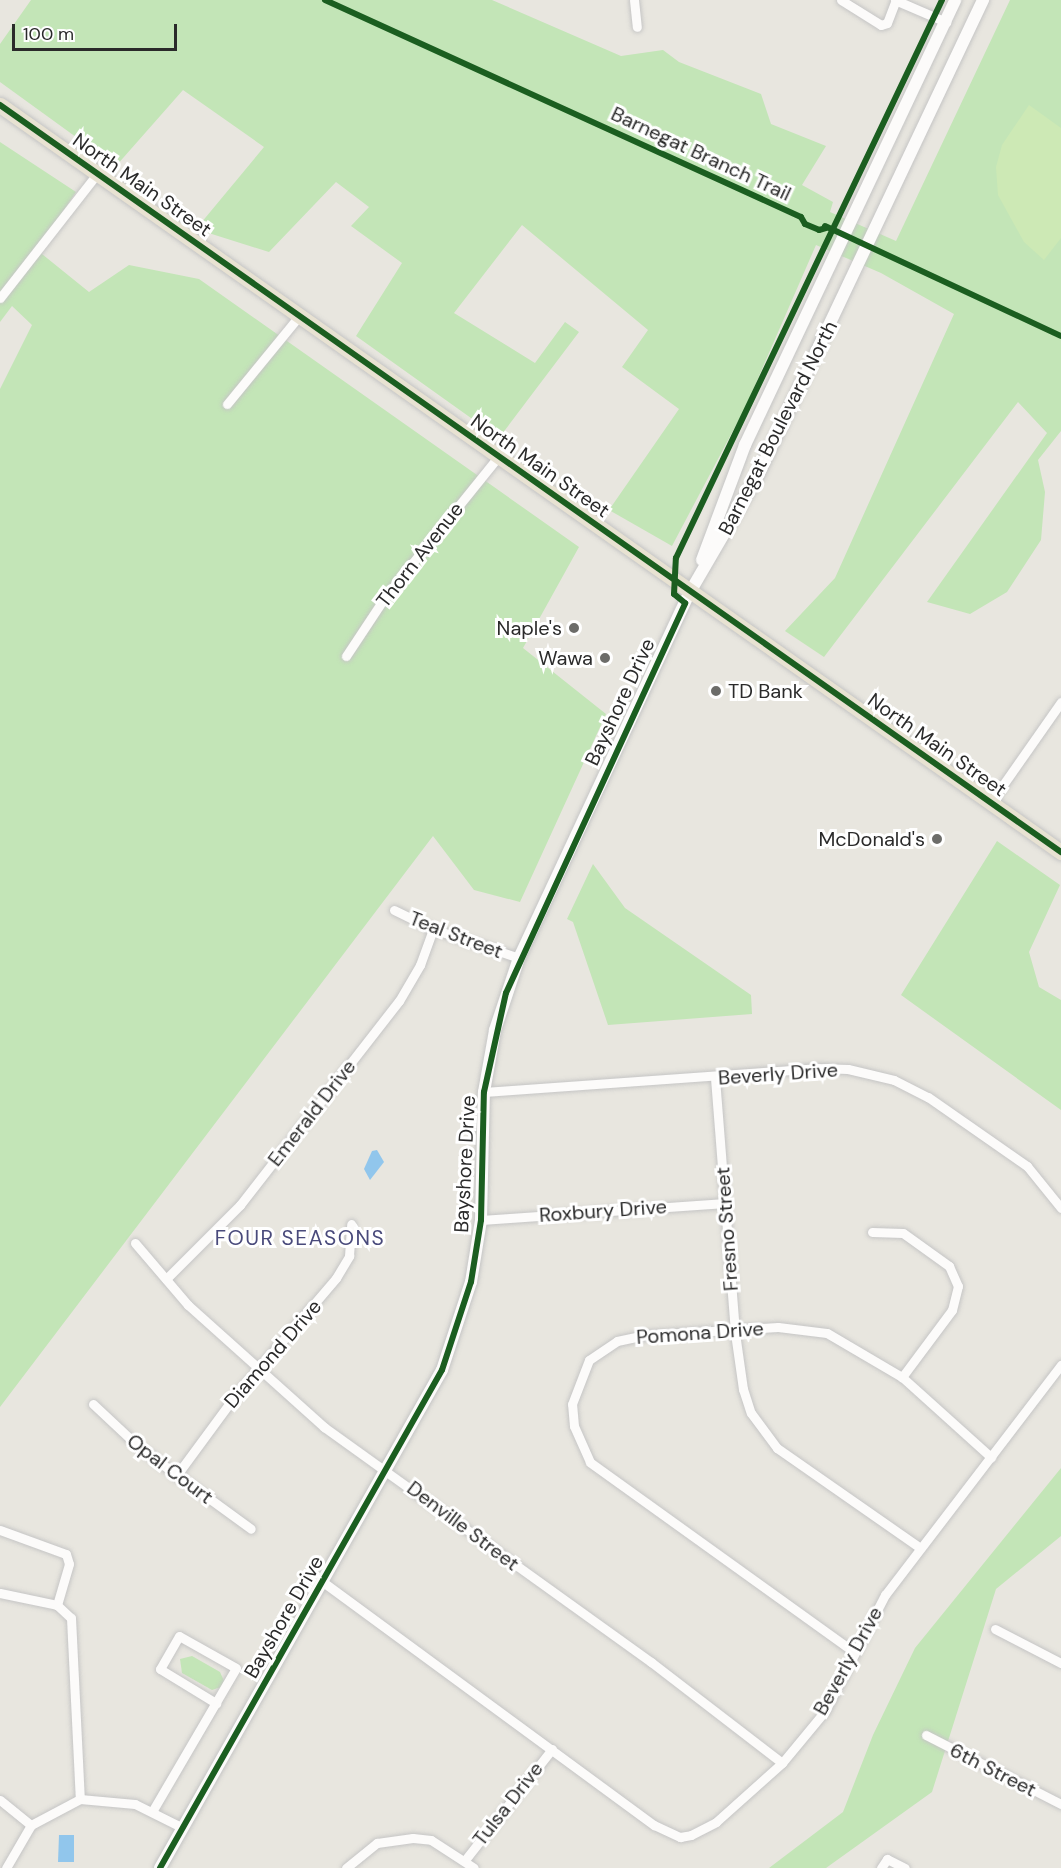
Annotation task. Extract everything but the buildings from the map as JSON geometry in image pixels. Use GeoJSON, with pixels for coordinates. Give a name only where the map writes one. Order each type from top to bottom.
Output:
{"type":"FeatureCollection","features":[{"type":"Feature","properties":{"kind":"highway","name":"North Main Street"},"geometry":{"type":"LineString","coordinates":[[0,105],[1061,852]]}},
{"type":"Feature","properties":{"kind":"street"},"geometry":{"type":"LineString","coordinates":[[634,0],[637,27]]}},
{"type":"Feature","properties":{"kind":"street"},"geometry":{"type":"LineString","coordinates":[[841,0],[875,24],[887,23],[896,0],[946,22]]}},
{"type":"Feature","properties":{"kind":"street","name":"Barnegat Boulevard North"},"geometry":{"type":"LineString","coordinates":[[690,592],[746,445],[955,0]]}},
{"type":"Feature","properties":{"kind":"street","name":"Barnegat Boulevard North"},"geometry":{"type":"LineString","coordinates":[[690,592],[758,476],[983,0]]}},
{"type":"Feature","properties":{"kind":"street"},"geometry":{"type":"LineString","coordinates":[[0,298],[97,174]]}},
{"type":"Feature","properties":{"kind":"street"},"geometry":{"type":"LineString","coordinates":[[227,404],[299,316]]}},
{"type":"Feature","properties":{"kind":"street","name":"Thorn Avenue"},"geometry":{"type":"LineString","coordinates":[[346,656],[385,597],[498,457]]}},
{"type":"Feature","properties":{"kind":"street","name":"Bayshore Drive"},"geometry":{"type":"LineString","coordinates":[[160,1868],[181,1827],[426,1402],[452,1344],[471,1282],[481,1220],[484,1092],[495,1030],[519,958],[690,592]]}},
{"type":"Feature","properties":{"kind":"street"},"geometry":{"type":"LineString","coordinates":[[991,802],[1061,702]]}},
{"type":"Feature","properties":{"kind":"street","name":"Teal Street"},"geometry":{"type":"LineString","coordinates":[[394,910],[433,929],[519,958]]}},
{"type":"Feature","properties":{"kind":"street","name":"Emerald Drive"},"geometry":{"type":"LineString","coordinates":[[166,1279],[240,1205],[399,1001],[420,965],[433,929]]}},
{"type":"Feature","properties":{"kind":"street","name":"Beverly Drive"},"geometry":{"type":"LineString","coordinates":[[484,1092],[715,1078],[816,1068],[848,1069],[894,1080],[928,1096],[1027,1166],[1061,1208]]}},
{"type":"Feature","properties":{"kind":"street","name":"Fresno Street"},"geometry":{"type":"LineString","coordinates":[[715,1078],[735,1333],[743,1389],[762,1431],[777,1448],[919,1547]]}},
{"type":"Feature","properties":{"kind":"street","name":"Roxbury Drive"},"geometry":{"type":"LineString","coordinates":[[481,1220],[725,1203]]}},
{"type":"Feature","properties":{"kind":"street","name":"Diamond Drive"},"geometry":{"type":"LineString","coordinates":[[176,1476],[259,1369],[336,1278],[349,1256],[351,1224]]}},
{"type":"Feature","properties":{"kind":"street"},"geometry":{"type":"LineString","coordinates":[[872,1232],[903,1233],[921,1244],[949,1266],[958,1286],[952,1310],[902,1377]]}},
{"type":"Feature","properties":{"kind":"street","name":"Denville Street"},"geometry":{"type":"LineString","coordinates":[[135,1243],[188,1305],[324,1427],[387,1470],[782,1763]]}},
{"type":"Feature","properties":{"kind":"street","name":"Pomona Drive"},"geometry":{"type":"LineString","coordinates":[[854,1652],[590,1462],[577,1434],[573,1394],[589,1360],[607,1346],[646,1335],[735,1333],[778,1327],[827,1333],[902,1377],[991,1457]]}},
{"type":"Feature","properties":{"kind":"street","name":"Beverly Drive"},"geometry":{"type":"LineString","coordinates":[[323,1582],[654,1825],[680,1837],[699,1832],[716,1822],[782,1763],[825,1711],[885,1595],[919,1547],[1061,1365]]}},
{"type":"Feature","properties":{"kind":"street","name":"Opal Court"},"geometry":{"type":"LineString","coordinates":[[93,1404],[176,1476],[251,1529]]}},
{"type":"Feature","properties":{"kind":"street"},"geometry":{"type":"LineString","coordinates":[[0,1530],[66,1554],[69,1564],[57,1605]]}},
{"type":"Feature","properties":{"kind":"street"},"geometry":{"type":"LineString","coordinates":[[0,1593],[57,1605],[72,1618],[80,1799]]}},
{"type":"Feature","properties":{"kind":"street"},"geometry":{"type":"LineString","coordinates":[[995,1629],[1061,1663]]}},
{"type":"Feature","properties":{"kind":"street"},"geometry":{"type":"LineString","coordinates":[[153,1810],[216,1703],[236,1668],[179,1636],[160,1669],[216,1703]]}},
{"type":"Feature","properties":{"kind":"street","name":"6th Street"},"geometry":{"type":"LineString","coordinates":[[926,1735],[1061,1804]]}},
{"type":"Feature","properties":{"kind":"street","name":"Tulsa Drive"},"geometry":{"type":"LineString","coordinates":[[465,1860],[552,1749]]}},
{"type":"Feature","properties":{"kind":"street"},"geometry":{"type":"LineString","coordinates":[[6,1868],[31,1825],[80,1799],[115,1800],[153,1810],[181,1827]]}},
{"type":"Feature","properties":{"kind":"street"},"geometry":{"type":"LineString","coordinates":[[0,1800],[31,1825]]}},
{"type":"Feature","properties":{"kind":"street","name":"Tulsa Drive"},"geometry":{"type":"LineString","coordinates":[[346,1868],[377,1843],[394,1839],[431,1840],[474,1868]]}},
{"type":"Feature","properties":{"kind":"street"},"geometry":{"type":"LineString","coordinates":[[881,1868],[886,1858],[905,1868]]}},
{"type":"Feature","properties":{"kind":"green space"},"geometry":{"type":"Polygon","coordinates":[[[31,0],[492,0],[621,56],[663,50],[679,62],[761,94],[771,124],[826,146],[802,185],[833,202],[830,212],[896,241],[1010,0],[1061,0],[1061,431],[1038,460],[1045,492],[1041,540],[1007,592],[970,614],[927,602],[1047,433],[1018,402],[824,657],[785,631],[835,578],[954,314],[881,273],[816,245],[745,408],[672,546],[609,510],[679,409],[622,367],[648,330],[522,225],[454,313],[535,363],[565,322],[579,332],[499,438],[356,336],[402,263],[351,226],[369,207],[336,182],[269,252],[196,229],[264,147],[183,90],[116,166],[0,82],[0,44],[31,0]]]}},
{"type":"Feature","properties":{"kind":"green space"},"geometry":{"type":"Polygon","coordinates":[[[1029,105],[1061,128],[1061,238],[1044,260],[1024,242],[998,195],[996,167],[1002,145],[1029,105]]]}},
{"type":"Feature","properties":{"kind":"green space"},"geometry":{"type":"Polygon","coordinates":[[[0,142],[76,192],[37,250],[89,292],[129,265],[199,279],[579,547],[523,648],[606,714],[520,902],[474,890],[433,836],[0,1407],[0,389],[32,325],[12,306],[0,322],[0,142]]]}},
{"type":"Feature","properties":{"kind":"green space"},"geometry":{"type":"Polygon","coordinates":[[[997,841],[1060,885],[1029,952],[1039,987],[1061,1000],[1061,1110],[901,995],[997,841]]]}},
{"type":"Feature","properties":{"kind":"green space"},"geometry":{"type":"Polygon","coordinates":[[[593,864],[625,908],[751,995],[752,1014],[608,1025],[573,922],[567,919],[593,864]]]}},
{"type":"Feature","properties":{"kind":"green space"},"geometry":{"type":"Polygon","coordinates":[[[1061,1468],[1061,1536],[996,1589],[932,1792],[826,1868],[769,1868],[843,1812],[873,1735],[915,1648],[1061,1468]]]}},
{"type":"Feature","properties":{"kind":"green space"},"geometry":{"type":"Polygon","coordinates":[[[192,1656],[220,1672],[224,1681],[221,1687],[212,1690],[182,1673],[180,1659],[192,1656]]]}},
{"type":"Feature","properties":{"kind":"water"},"geometry":{"type":"Polygon","coordinates":[[[377,1150],[384,1162],[370,1180],[364,1169],[372,1151],[377,1150]]]}},
{"type":"Feature","properties":{"kind":"water"},"geometry":{"type":"Polygon","coordinates":[[[59,1835],[74,1835],[74,1862],[58,1862],[59,1835]]]}},
{"type":"Feature","properties":{"kind":"cycle path","name":"Barnegat Branch Trail"},"geometry":{"type":"LineString","coordinates":[[325,0],[801,217],[805,224],[819,230],[826,228]]}},
{"type":"Feature","properties":{"kind":"cycle path"},"geometry":{"type":"LineString","coordinates":[[160,1868],[442,1370],[471,1282],[481,1220],[484,1092],[506,993],[685,603],[674,594],[676,558],[942,0]]}},
{"type":"Feature","properties":{"kind":"cycle path"},"geometry":{"type":"LineString","coordinates":[[0,105],[1061,852]]}},
{"type":"Feature","properties":{"kind":"cycle path"},"geometry":{"type":"LineString","coordinates":[[825,226],[1061,336]]}},
{"type":"Feature","properties":{"kind":"place","name":"Naple's"},"geometry":{"type":"Point","coordinates":[574,628]}},
{"type":"Feature","properties":{"kind":"place","name":"Wawa"},"geometry":{"type":"Point","coordinates":[605,658]}},
{"type":"Feature","properties":{"kind":"place","name":"TD Bank"},"geometry":{"type":"Point","coordinates":[716,691]}},
{"type":"Feature","properties":{"kind":"place","name":"McDonald's"},"geometry":{"type":"Point","coordinates":[937,839]}},
{"type":"Feature","properties":{"kind":"district","name":"FOUR SEASONS"},"geometry":{"type":"Point","coordinates":[300,1238]}}]}
